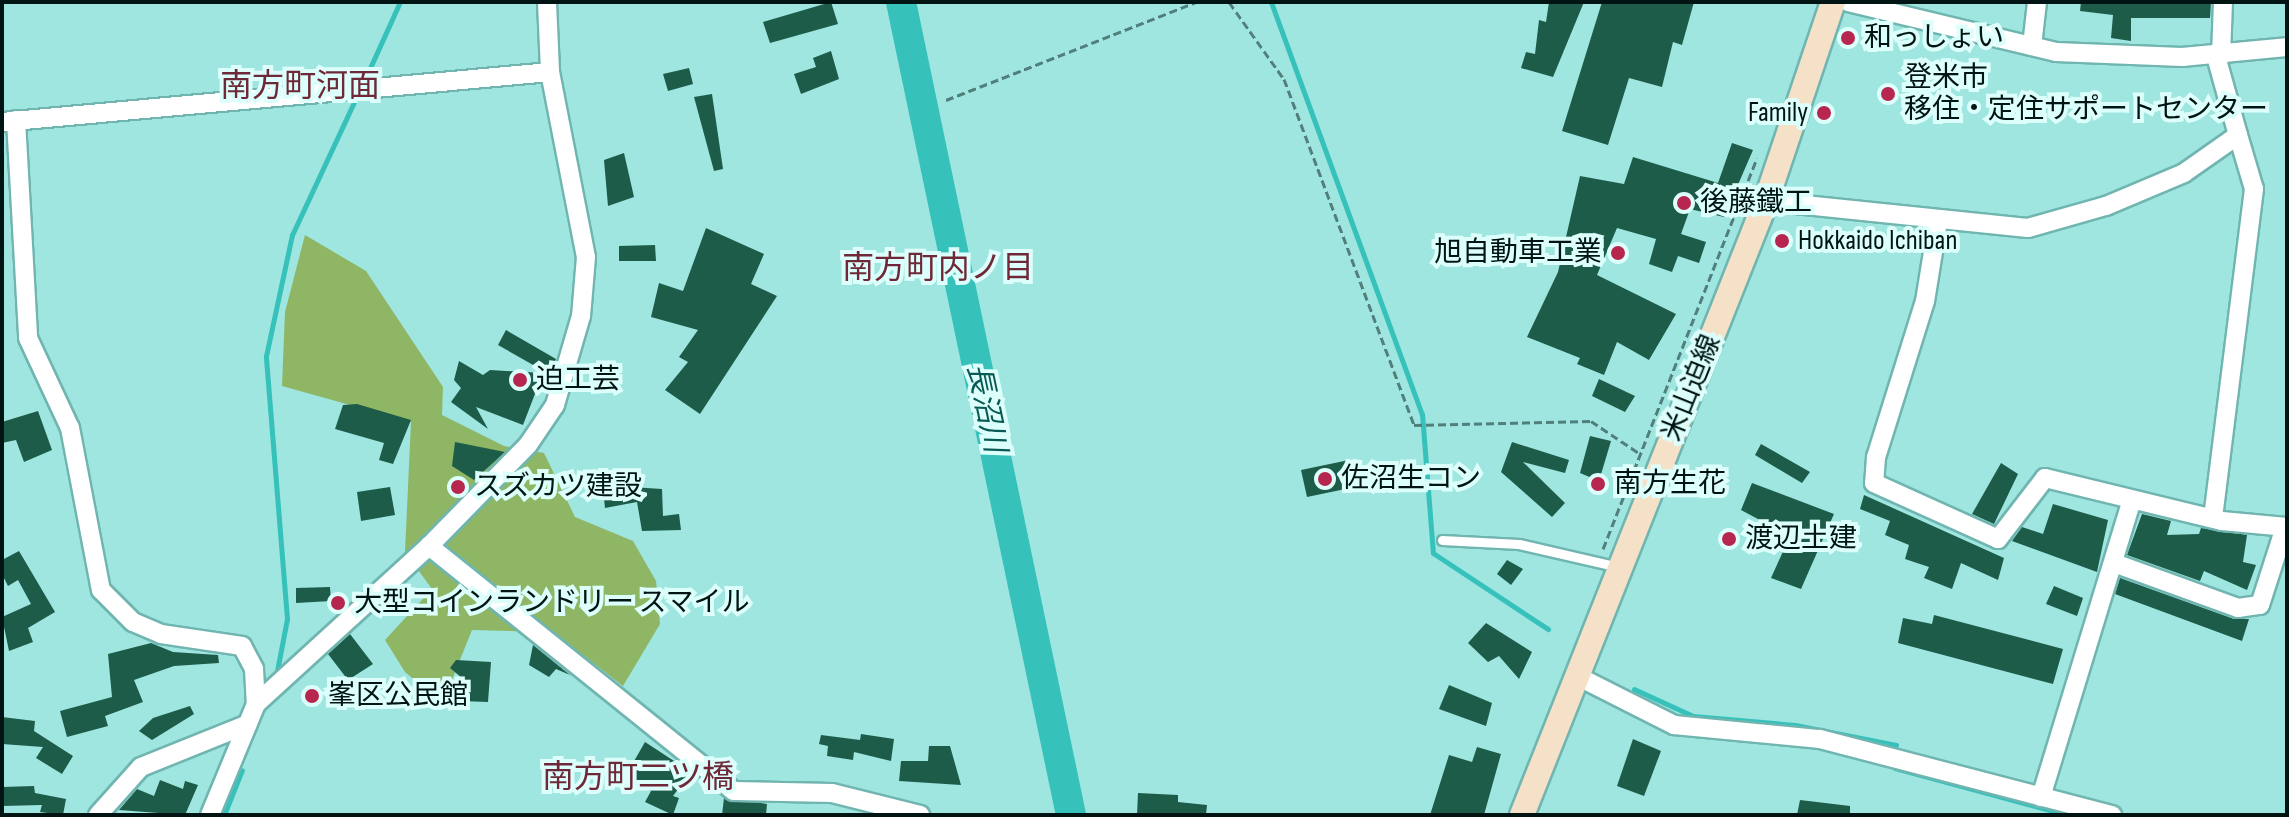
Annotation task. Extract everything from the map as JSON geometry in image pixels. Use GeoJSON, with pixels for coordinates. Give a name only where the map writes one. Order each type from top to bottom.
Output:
{"type":"FeatureCollection","features":[{"type":"Feature","properties":{"kind":"main road","name":"米山迫線"},"geometry":{"type":"LineString","coordinates":[[1522,815],[1620,567],[1650,460],[1766,201],[1833,2]]}},
{"type":"Feature","properties":{"kind":"street"},"geometry":{"type":"LineString","coordinates":[[256,704],[429,546],[542,426],[574,347],[585,290],[584,230],[550,72],[547,2]]}},
{"type":"Feature","properties":{"kind":"street"},"geometry":{"type":"LineString","coordinates":[[1848,2],[2032,46],[2218,56],[2287,47]]}},
{"type":"Feature","properties":{"kind":"street"},"geometry":{"type":"LineString","coordinates":[[2032,46],[2037,2]]}},
{"type":"Feature","properties":{"kind":"street"},"geometry":{"type":"LineString","coordinates":[[2213,518],[2254,189],[2218,56],[2223,2]]}},
{"type":"Feature","properties":{"kind":"street"},"geometry":{"type":"LineString","coordinates":[[210,815],[256,704],[254,669],[242,646],[161,634],[133,622],[101,590],[70,428],[32,358],[26,325],[9,121],[550,72]]}},
{"type":"Feature","properties":{"kind":"street"},"geometry":{"type":"LineString","coordinates":[[1766,201],[2028,228],[2093,210],[2184,173],[2238,135]]}},
{"type":"Feature","properties":{"kind":"street"},"geometry":{"type":"LineString","coordinates":[[1938,221],[1925,301],[1876,457],[1874,483],[1998,539],[2045,478],[2131,502],[2213,518],[2286,527],[2260,605],[2238,608],[2114,563]]}},
{"type":"Feature","properties":{"kind":"street"},"geometry":{"type":"LineString","coordinates":[[2041,797],[2131,502]]}},
{"type":"Feature","properties":{"kind":"street"},"geometry":{"type":"LineString","coordinates":[[429,546],[734,791],[832,793],[920,815]]}},
{"type":"Feature","properties":{"kind":"street"},"geometry":{"type":"LineString","coordinates":[[1579,670],[1674,725],[1820,739],[2112,815]]}},
{"type":"Feature","properties":{"kind":"street"},"geometry":{"type":"LineString","coordinates":[[98,815],[141,767],[248,724]]}},
{"type":"Feature","properties":{"kind":"lane"},"geometry":{"type":"LineString","coordinates":[[1442,540],[1519,544],[1620,567]]}},
{"type":"Feature","properties":{"kind":"path"},"geometry":{"type":"LineString","coordinates":[[946,100],[1196,2]]}},
{"type":"Feature","properties":{"kind":"path"},"geometry":{"type":"LineString","coordinates":[[1229,2],[1284,79],[1417,425],[1591,421],[1650,460]]}},
{"type":"Feature","properties":{"kind":"path"},"geometry":{"type":"LineString","coordinates":[[1603,549],[1650,460],[1760,151]]}},
{"type":"Feature","properties":{"kind":"green space"},"geometry":{"type":"Polygon","coordinates":[[[305,235],[366,271],[443,387],[442,415],[504,446],[544,453],[575,517],[633,541],[656,581],[660,624],[623,686],[553,632],[472,630],[447,692],[424,688],[405,672],[385,640],[432,589],[405,552],[411,422],[282,386],[285,312],[305,235]]]}},
{"type":"Feature","properties":{"kind":"building"},"geometry":{"type":"Polygon","coordinates":[[[831,2],[838,24],[770,43],[763,22],[831,2]]]}},
{"type":"Feature","properties":{"kind":"building"},"geometry":{"type":"Polygon","coordinates":[[[1549,2],[1584,2],[1553,77],[1521,68],[1526,52],[1535,54],[1539,20],[1546,22],[1549,2]]]}},
{"type":"Feature","properties":{"kind":"building"},"geometry":{"type":"Polygon","coordinates":[[[1602,2],[1694,2],[1682,45],[1673,42],[1662,87],[1629,78],[1608,145],[1562,131],[1602,2]]]}},
{"type":"Feature","properties":{"kind":"building"},"geometry":{"type":"Polygon","coordinates":[[[2081,2],[2211,2],[2210,18],[2131,18],[2131,41],[2111,38],[2113,15],[2080,11],[2081,2]]]}},
{"type":"Feature","properties":{"kind":"building"},"geometry":{"type":"Polygon","coordinates":[[[831,51],[839,79],[801,94],[794,74],[816,67],[813,58],[831,51]]]}},
{"type":"Feature","properties":{"kind":"building"},"geometry":{"type":"Polygon","coordinates":[[[689,68],[693,84],[668,91],[663,74],[689,68]]]}},
{"type":"Feature","properties":{"kind":"building"},"geometry":{"type":"Polygon","coordinates":[[[712,94],[723,169],[714,171],[694,97],[712,94]]]}},
{"type":"Feature","properties":{"kind":"building"},"geometry":{"type":"Polygon","coordinates":[[[1732,143],[1753,150],[1724,217],[1690,209],[1681,234],[1706,242],[1699,263],[1678,256],[1672,272],[1649,264],[1656,239],[1617,228],[1597,275],[1676,314],[1649,360],[1617,342],[1604,375],[1577,364],[1580,358],[1527,337],[1558,272],[1580,176],[1624,184],[1633,157],[1718,183],[1732,143]]]}},
{"type":"Feature","properties":{"kind":"building"},"geometry":{"type":"Polygon","coordinates":[[[624,153],[634,197],[608,206],[604,160],[624,153]]]}},
{"type":"Feature","properties":{"kind":"building"},"geometry":{"type":"Polygon","coordinates":[[[706,228],[764,254],[751,284],[777,296],[700,414],[665,390],[688,362],[679,357],[698,330],[651,317],[659,283],[683,291],[706,228]]]}},
{"type":"Feature","properties":{"kind":"building"},"geometry":{"type":"Polygon","coordinates":[[[655,245],[656,261],[619,261],[619,246],[655,245]]]}},
{"type":"Feature","properties":{"kind":"building"},"geometry":{"type":"Polygon","coordinates":[[[506,330],[556,359],[549,374],[498,345],[506,330]]]}},
{"type":"Feature","properties":{"kind":"building"},"geometry":{"type":"Polygon","coordinates":[[[459,361],[483,375],[490,370],[543,373],[523,425],[476,407],[488,429],[451,402],[461,388],[454,380],[459,361]]]}},
{"type":"Feature","properties":{"kind":"building"},"geometry":{"type":"Polygon","coordinates":[[[1599,379],[1635,396],[1625,412],[1592,396],[1599,379]]]}},
{"type":"Feature","properties":{"kind":"building"},"geometry":{"type":"Polygon","coordinates":[[[357,404],[411,420],[393,464],[379,460],[384,443],[335,429],[343,405],[357,404]]]}},
{"type":"Feature","properties":{"kind":"building"},"geometry":{"type":"Polygon","coordinates":[[[38,411],[52,450],[24,462],[16,440],[2,443],[2,422],[38,411]]]}},
{"type":"Feature","properties":{"kind":"building"},"geometry":{"type":"Polygon","coordinates":[[[1590,436],[1611,441],[1599,481],[1580,473],[1590,436]]]}},
{"type":"Feature","properties":{"kind":"building"},"geometry":{"type":"Polygon","coordinates":[[[455,442],[505,452],[474,480],[452,466],[455,442]]]}},
{"type":"Feature","properties":{"kind":"building"},"geometry":{"type":"Polygon","coordinates":[[[1512,442],[1569,460],[1565,473],[1523,462],[1565,503],[1552,517],[1501,472],[1512,442]]]}},
{"type":"Feature","properties":{"kind":"building"},"geometry":{"type":"Polygon","coordinates":[[[1761,444],[1810,472],[1802,483],[1755,455],[1761,444]]]}},
{"type":"Feature","properties":{"kind":"building"},"geometry":{"type":"Polygon","coordinates":[[[1349,460],[1355,487],[1307,497],[1301,470],[1349,460]]]}},
{"type":"Feature","properties":{"kind":"building"},"geometry":{"type":"Polygon","coordinates":[[[2001,463],[2018,474],[1994,524],[1972,514],[2001,463]]]}},
{"type":"Feature","properties":{"kind":"building"},"geometry":{"type":"Polygon","coordinates":[[[1752,483],[1834,514],[1801,589],[1771,578],[1790,536],[1741,510],[1752,483]]]}},
{"type":"Feature","properties":{"kind":"building"},"geometry":{"type":"Polygon","coordinates":[[[616,486],[662,489],[663,516],[679,514],[681,530],[642,531],[637,502],[605,508],[603,489],[616,486]]]}},
{"type":"Feature","properties":{"kind":"building"},"geometry":{"type":"Polygon","coordinates":[[[390,487],[395,515],[361,521],[357,492],[390,487]]]}},
{"type":"Feature","properties":{"kind":"building"},"geometry":{"type":"Polygon","coordinates":[[[1864,495],[2004,558],[1998,580],[1961,563],[1952,589],[1924,578],[1929,567],[1905,559],[1909,545],[1885,535],[1890,521],[1860,509],[1864,495]]]}},
{"type":"Feature","properties":{"kind":"building"},"geometry":{"type":"Polygon","coordinates":[[[2053,504],[2108,520],[2097,572],[2012,541],[2022,527],[2043,534],[2053,504]]]}},
{"type":"Feature","properties":{"kind":"building"},"geometry":{"type":"Polygon","coordinates":[[[2142,514],[2171,521],[2167,535],[2199,534],[2201,528],[2247,535],[2243,562],[2256,565],[2247,590],[2204,571],[2200,581],[2127,555],[2142,514]]]}},
{"type":"Feature","properties":{"kind":"building"},"geometry":{"type":"Polygon","coordinates":[[[19,551],[55,612],[28,628],[33,642],[9,651],[2,617],[31,604],[18,580],[8,586],[2,574],[2,560],[19,551]]]}},
{"type":"Feature","properties":{"kind":"building"},"geometry":{"type":"Polygon","coordinates":[[[1507,560],[1523,569],[1511,585],[1497,574],[1507,560]]]}},
{"type":"Feature","properties":{"kind":"building"},"geometry":{"type":"Polygon","coordinates":[[[2120,578],[2234,619],[2249,619],[2242,641],[2115,594],[2120,578]]]}},
{"type":"Feature","properties":{"kind":"building"},"geometry":{"type":"Polygon","coordinates":[[[2054,586],[2083,598],[2077,616],[2046,604],[2054,586]]]}},
{"type":"Feature","properties":{"kind":"building"},"geometry":{"type":"Polygon","coordinates":[[[330,587],[331,601],[296,603],[296,588],[330,587]]]}},
{"type":"Feature","properties":{"kind":"building"},"geometry":{"type":"Polygon","coordinates":[[[1934,615],[2063,649],[2053,684],[1898,643],[1903,618],[1932,624],[1934,615]]]}},
{"type":"Feature","properties":{"kind":"building"},"geometry":{"type":"Polygon","coordinates":[[[1486,623],[1532,652],[1519,679],[1499,656],[1488,662],[1468,643],[1486,623]]]}},
{"type":"Feature","properties":{"kind":"building"},"geometry":{"type":"Polygon","coordinates":[[[350,634],[373,664],[348,680],[328,654],[350,634]]]}},
{"type":"Feature","properties":{"kind":"building"},"geometry":{"type":"Polygon","coordinates":[[[151,643],[173,652],[218,655],[219,663],[174,666],[134,680],[143,702],[105,716],[108,726],[67,737],[60,711],[112,697],[108,654],[151,643]]]}},
{"type":"Feature","properties":{"kind":"building"},"geometry":{"type":"Polygon","coordinates":[[[533,645],[570,675],[556,669],[549,677],[529,665],[533,645]]]}},
{"type":"Feature","properties":{"kind":"building"},"geometry":{"type":"Polygon","coordinates":[[[456,660],[491,662],[488,702],[461,701],[462,678],[450,668],[456,660]]]}},
{"type":"Feature","properties":{"kind":"building"},"geometry":{"type":"Polygon","coordinates":[[[1449,685],[1492,703],[1486,726],[1439,709],[1449,685]]]}},
{"type":"Feature","properties":{"kind":"building"},"geometry":{"type":"Polygon","coordinates":[[[190,706],[194,714],[152,740],[139,731],[153,718],[190,706]]]}},
{"type":"Feature","properties":{"kind":"building"},"geometry":{"type":"Polygon","coordinates":[[[2,717],[35,721],[34,731],[73,756],[62,774],[36,758],[43,747],[2,744],[2,717]]]}},
{"type":"Feature","properties":{"kind":"building"},"geometry":{"type":"Polygon","coordinates":[[[861,734],[894,739],[891,761],[854,752],[853,760],[827,756],[828,746],[819,744],[821,735],[860,740],[861,734]]]}},
{"type":"Feature","properties":{"kind":"building"},"geometry":{"type":"Polygon","coordinates":[[[1633,739],[1661,751],[1644,796],[1617,786],[1633,739]]]}},
{"type":"Feature","properties":{"kind":"building"},"geometry":{"type":"Polygon","coordinates":[[[645,742],[691,772],[673,796],[679,798],[673,815],[645,802],[651,791],[625,777],[645,742]]]}},
{"type":"Feature","properties":{"kind":"building"},"geometry":{"type":"Polygon","coordinates":[[[929,746],[950,746],[961,785],[899,781],[901,761],[928,761],[929,746]]]}},
{"type":"Feature","properties":{"kind":"building"},"geometry":{"type":"Polygon","coordinates":[[[1477,747],[1501,754],[1484,815],[1430,815],[1449,755],[1472,762],[1477,747]]]}},
{"type":"Feature","properties":{"kind":"building"},"geometry":{"type":"Polygon","coordinates":[[[160,780],[183,789],[185,781],[198,785],[185,815],[119,810],[137,789],[154,796],[160,780]]]}},
{"type":"Feature","properties":{"kind":"building"},"geometry":{"type":"Polygon","coordinates":[[[34,786],[35,793],[66,799],[63,815],[40,812],[42,805],[2,806],[2,787],[34,786]]]}},
{"type":"Feature","properties":{"kind":"building"},"geometry":{"type":"Polygon","coordinates":[[[1138,793],[1178,795],[1178,802],[1207,805],[1206,815],[1137,815],[1138,793]]]}},
{"type":"Feature","properties":{"kind":"building"},"geometry":{"type":"Polygon","coordinates":[[[724,798],[767,804],[766,815],[722,815],[724,798]]]}},
{"type":"Feature","properties":{"kind":"building"},"geometry":{"type":"Polygon","coordinates":[[[1800,800],[1850,806],[1850,815],[1797,815],[1800,800]]]}},
{"type":"Feature","properties":{"kind":"waterway"},"geometry":{"type":"LineString","coordinates":[[365,79],[400,2]]}},
{"type":"Feature","properties":{"kind":"waterway","name":"長沼川"},"geometry":{"type":"LineString","coordinates":[[901,2],[1071,815]]}},
{"type":"Feature","properties":{"kind":"waterway"},"geometry":{"type":"LineString","coordinates":[[1271,2],[1422,414],[1433,553],[1548,629]]}},
{"type":"Feature","properties":{"kind":"waterway"},"geometry":{"type":"LineString","coordinates":[[276,676],[287,619],[266,356],[292,235],[355,100]]}},
{"type":"Feature","properties":{"kind":"waterway"},"geometry":{"type":"LineString","coordinates":[[1634,689],[1693,716],[1795,725],[1896,745]]}},
{"type":"Feature","properties":{"kind":"waterway"},"geometry":{"type":"LineString","coordinates":[[1895,768],[2068,815]]}},
{"type":"Feature","properties":{"kind":"waterway"},"geometry":{"type":"LineString","coordinates":[[224,815],[242,770]]}},
{"type":"Feature","properties":{"kind":"place","name":"和っしょい"},"geometry":{"type":"Point","coordinates":[1848,38]}},
{"type":"Feature","properties":{"kind":"place","name":"登米市 移住・定住サポートセンター"},"geometry":{"type":"Point","coordinates":[1888,94]}},
{"type":"Feature","properties":{"kind":"place","name":"Family"},"geometry":{"type":"Point","coordinates":[1824,113]}},
{"type":"Feature","properties":{"kind":"place","name":"後藤鐵工"},"geometry":{"type":"Point","coordinates":[1684,203]}},
{"type":"Feature","properties":{"kind":"place","name":"Hokkaido Ichiban"},"geometry":{"type":"Point","coordinates":[1782,241]}},
{"type":"Feature","properties":{"kind":"place","name":"旭自動車工業"},"geometry":{"type":"Point","coordinates":[1618,253]}},
{"type":"Feature","properties":{"kind":"place","name":"迫工芸"},"geometry":{"type":"Point","coordinates":[520,380]}},
{"type":"Feature","properties":{"kind":"place","name":"佐沼生コン"},"geometry":{"type":"Point","coordinates":[1325,479]}},
{"type":"Feature","properties":{"kind":"place","name":"南方生花"},"geometry":{"type":"Point","coordinates":[1598,484]}},
{"type":"Feature","properties":{"kind":"place","name":"スズカツ建設"},"geometry":{"type":"Point","coordinates":[458,487]}},
{"type":"Feature","properties":{"kind":"place","name":"渡辺土建"},"geometry":{"type":"Point","coordinates":[1729,539]}},
{"type":"Feature","properties":{"kind":"place","name":"大型コインランドリー スマイル"},"geometry":{"type":"Point","coordinates":[338,603]}},
{"type":"Feature","properties":{"kind":"place","name":"峯区公民館"},"geometry":{"type":"Point","coordinates":[312,696]}},
{"type":"Feature","properties":{"kind":"district","name":"南方町河面"},"geometry":{"type":"Point","coordinates":[300,87]}},
{"type":"Feature","properties":{"kind":"district","name":"南方町内ノ目"},"geometry":{"type":"Point","coordinates":[938,269]}},
{"type":"Feature","properties":{"kind":"district","name":"南方町二ツ橋"},"geometry":{"type":"Point","coordinates":[638,778]}}]}
